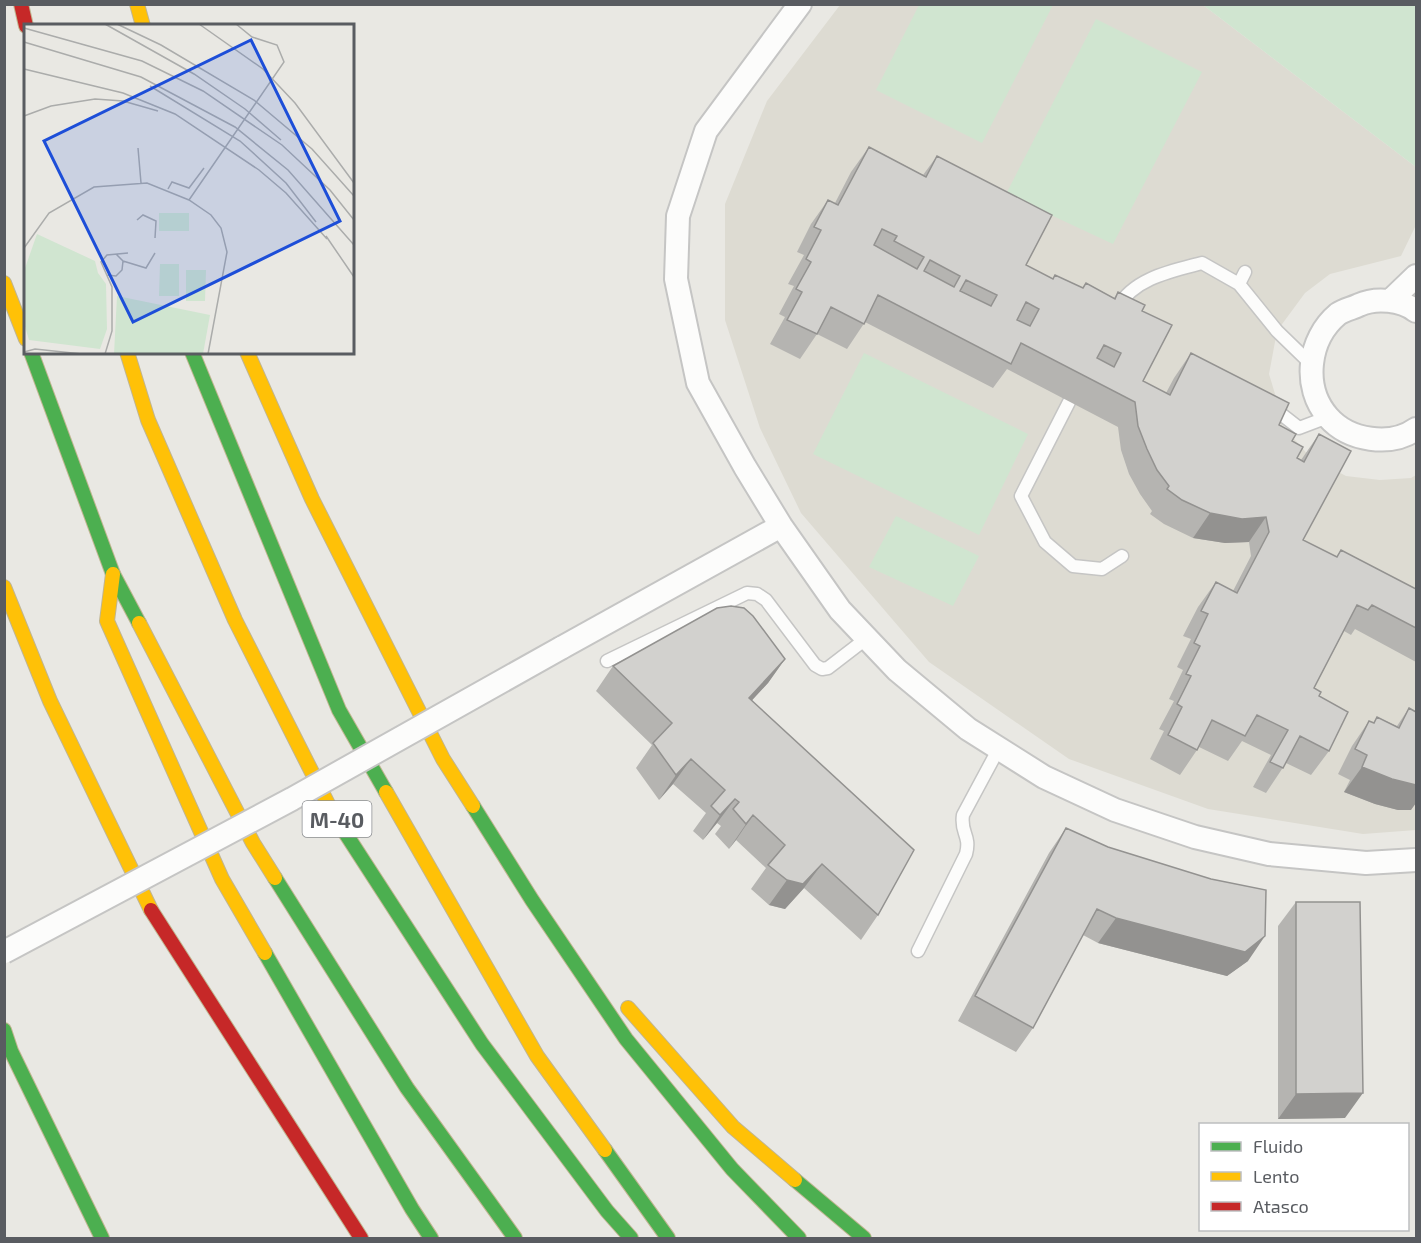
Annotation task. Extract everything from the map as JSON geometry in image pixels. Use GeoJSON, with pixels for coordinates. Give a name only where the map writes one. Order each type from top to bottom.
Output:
{"type":"FeatureCollection","features":[{"type":"Feature","properties":{"kind":"highway"},"geometry":{"type":"LineString","coordinates":[[21,4],[26,24]]}},
{"type":"Feature","properties":{"kind":"highway"},"geometry":{"type":"LineString","coordinates":[[137,4],[142,24]]}},
{"type":"Feature","properties":{"kind":"highway"},"geometry":{"type":"LineString","coordinates":[[4,283],[24,334]]}},
{"type":"Feature","properties":{"kind":"highway"},"geometry":{"type":"LineString","coordinates":[[32,354],[113,574],[253,843],[407,1088],[515,1239]]}},
{"type":"Feature","properties":{"kind":"highway","name":"M-40"},"geometry":{"type":"LineString","coordinates":[[128,354],[148,420],[235,620],[327,804],[482,1044],[607,1211],[631,1239]]}},
{"type":"Feature","properties":{"kind":"highway"},"geometry":{"type":"LineString","coordinates":[[193,354],[339,710],[537,1056],[668,1239]]}},
{"type":"Feature","properties":{"kind":"highway"},"geometry":{"type":"LineString","coordinates":[[248,354],[312,499],[443,759],[532,900],[626,1039],[732,1170],[799,1239]]}},
{"type":"Feature","properties":{"kind":"highway"},"geometry":{"type":"LineString","coordinates":[[113,574],[107,621],[222,879],[431,1239]]}},
{"type":"Feature","properties":{"kind":"highway"},"geometry":{"type":"LineString","coordinates":[[4,587],[50,701],[148,905],[361,1239]]}},
{"type":"Feature","properties":{"kind":"highway"},"geometry":{"type":"LineString","coordinates":[[532,900],[599,975]]}},
{"type":"Feature","properties":{"kind":"highway"},"geometry":{"type":"LineString","coordinates":[[621,1000],[733,1127],[864,1239]]}},
{"type":"Feature","properties":{"kind":"highway"},"geometry":{"type":"LineString","coordinates":[[4,1030],[11,1051],[102,1239]]}},
{"type":"Feature","properties":{"kind":"street"},"geometry":{"type":"LineString","coordinates":[[800,4],[706,131],[678,216],[676,279],[698,383],[781,526],[840,610],[897,670],[968,729],[1044,777],[1115,810],[1195,837],[1269,854],[1366,863],[1416,860]]}},
{"type":"Feature","properties":{"kind":"street"},"geometry":{"type":"LineString","coordinates":[[1390,301],[1416,276]]}},
{"type":"Feature","properties":{"kind":"street"},"geometry":{"type":"LineString","coordinates":[[1416,311],[1390,301],[1366,302],[1339,314],[1319,336],[1310,363],[1314,392],[1328,417],[1352,435],[1380,441],[1408,435],[1416,429]]}},
{"type":"Feature","properties":{"kind":"street"},"geometry":{"type":"LineString","coordinates":[[4,952],[292,799],[781,526]]}},
{"type":"Feature","properties":{"kind":"lane"},"geometry":{"type":"LineString","coordinates":[[1110,321],[1123,297],[1158,274],[1202,263],[1239,284],[1277,331],[1310,363]]}},
{"type":"Feature","properties":{"kind":"lane"},"geometry":{"type":"LineString","coordinates":[[1239,284],[1245,272]]}},
{"type":"Feature","properties":{"kind":"lane"},"geometry":{"type":"LineString","coordinates":[[1069,402],[1021,496],[1045,542],[1073,566],[1102,569],[1122,556]]}},
{"type":"Feature","properties":{"kind":"lane"},"geometry":{"type":"LineString","coordinates":[[1265,402],[1299,428],[1328,417]]}},
{"type":"Feature","properties":{"kind":"lane"},"geometry":{"type":"LineString","coordinates":[[607,661],[747,593],[757,594],[766,600],[815,665],[822,669],[828,668],[867,638]]}},
{"type":"Feature","properties":{"kind":"lane"},"geometry":{"type":"LineString","coordinates":[[918,951],[966,854],[968,844],[961,826],[963,815],[999,748]]}},
{"type":"Feature","properties":{"kind":"shaded area"},"geometry":{"type":"Polygon","coordinates":[[[840,5],[1203,5],[1416,167],[1416,225],[1401,256],[1330,274],[1305,293],[1277,331],[1269,374],[1282,425],[1310,457],[1346,476],[1380,480],[1411,478],[1416,475],[1416,830],[1363,834],[1208,809],[1069,759],[929,662],[801,513],[760,428],[725,320],[725,204],[767,101],[840,5]]]}},
{"type":"Feature","properties":{"kind":"green space"},"geometry":{"type":"Polygon","coordinates":[[[919,5],[1053,5],[982,143],[876,90],[919,5]]]}},
{"type":"Feature","properties":{"kind":"green space"},"geometry":{"type":"Polygon","coordinates":[[[1203,5],[1416,5],[1416,167],[1203,5]]]}},
{"type":"Feature","properties":{"kind":"green space"},"geometry":{"type":"Polygon","coordinates":[[[1096,19],[1202,72],[1113,244],[1006,194],[1096,19]]]}},
{"type":"Feature","properties":{"kind":"green space"},"geometry":{"type":"Polygon","coordinates":[[[864,353],[1028,434],[979,535],[813,454],[864,353]]]}},
{"type":"Feature","properties":{"kind":"green space"},"geometry":{"type":"Polygon","coordinates":[[[896,516],[979,556],[953,606],[869,567],[896,516]]]}},
{"type":"Feature","properties":{"kind":"building"},"geometry":{"type":"Polygon","coordinates":[[[869,147],[926,177],[937,156],[1052,215],[1026,265],[1053,279],[1055,275],[1083,288],[1086,283],[1115,299],[1118,292],[1145,305],[1142,311],[1172,325],[1143,381],[1170,395],[1191,353],[1289,403],[1279,425],[1296,434],[1292,441],[1303,447],[1297,458],[1304,462],[1319,434],[1351,451],[1303,540],[1337,557],[1341,550],[1416,589],[1416,628],[1372,605],[1368,610],[1357,605],[1314,688],[1321,692],[1319,696],[1348,712],[1329,751],[1300,736],[1283,768],[1270,762],[1288,730],[1257,715],[1245,736],[1212,720],[1197,750],[1168,735],[1182,707],[1177,704],[1191,676],[1186,674],[1200,646],[1194,643],[1208,614],[1201,611],[1216,582],[1237,593],[1269,532],[1266,517],[1242,519],[1210,513],[1182,500],[1167,489],[1169,486],[1157,470],[1138,426],[1135,402],[1021,343],[1011,364],[878,295],[864,324],[831,307],[817,334],[787,320],[802,292],[796,289],[811,262],[806,259],[821,230],[814,227],[828,200],[838,205],[869,147]],[[882,229],[874,245],[917,269],[924,257],[894,241],[897,236],[882,229]],[[930,260],[924,271],[954,287],[960,276],[930,260]],[[966,280],[960,291],[991,306],[997,295],[966,280]],[[1026,302],[1017,320],[1030,326],[1039,309],[1026,302]],[[1104,345],[1097,358],[1114,367],[1121,353],[1104,345]]]}},
{"type":"Feature","properties":{"kind":"building"},"geometry":{"type":"Polygon","coordinates":[[[731,606],[744,608],[753,616],[785,659],[749,698],[914,850],[878,915],[822,864],[803,884],[787,880],[768,865],[785,845],[753,815],[746,824],[733,809],[739,802],[735,799],[720,815],[711,806],[725,790],[691,759],[676,775],[653,743],[672,723],[613,666],[717,608],[731,606]]]}},
{"type":"Feature","properties":{"kind":"building"},"geometry":{"type":"Polygon","coordinates":[[[1409,708],[1416,712],[1416,785],[1392,779],[1362,767],[1367,755],[1355,749],[1369,721],[1374,723],[1377,717],[1399,728],[1409,708]]]}},
{"type":"Feature","properties":{"kind":"building"},"geometry":{"type":"Polygon","coordinates":[[[1066,828],[1108,847],[1211,879],[1266,890],[1265,936],[1245,952],[1116,918],[1097,909],[1033,1028],[975,996],[1066,828]]]}},
{"type":"Feature","properties":{"kind":"building"},"geometry":{"type":"Polygon","coordinates":[[[1296,902],[1360,902],[1363,1093],[1296,1094],[1296,902]]]}},
{"type":"Feature","properties":{"kind":"traffic: fast"},"geometry":{"type":"LineString","coordinates":[[32,354],[113,574],[139,623]]}},
{"type":"Feature","properties":{"kind":"traffic: fast"},"geometry":{"type":"LineString","coordinates":[[193,354],[339,710],[386,792]]}},
{"type":"Feature","properties":{"kind":"traffic: fast"},"geometry":{"type":"LineString","coordinates":[[473,806],[532,900],[626,1039],[732,1169],[799,1238]]}},
{"type":"Feature","properties":{"kind":"traffic: fast"},"geometry":{"type":"LineString","coordinates":[[333,814],[482,1044],[607,1211],[631,1238]]}},
{"type":"Feature","properties":{"kind":"traffic: fast"},"geometry":{"type":"LineString","coordinates":[[275,878],[407,1088],[515,1238]]}},
{"type":"Feature","properties":{"kind":"traffic: fast"},"geometry":{"type":"LineString","coordinates":[[265,953],[412,1209],[431,1238]]}},
{"type":"Feature","properties":{"kind":"traffic: fast"},"geometry":{"type":"LineString","coordinates":[[4,1030],[11,1051],[102,1238]]}},
{"type":"Feature","properties":{"kind":"traffic: fast"},"geometry":{"type":"LineString","coordinates":[[605,1150],[668,1238]]}},
{"type":"Feature","properties":{"kind":"traffic: fast"},"geometry":{"type":"LineString","coordinates":[[795,1180],[864,1238]]}},
{"type":"Feature","properties":{"kind":"traffic: slow"},"geometry":{"type":"LineString","coordinates":[[137,4],[142,24]]}},
{"type":"Feature","properties":{"kind":"traffic: slow"},"geometry":{"type":"LineString","coordinates":[[4,283],[24,334]]}},
{"type":"Feature","properties":{"kind":"traffic: slow"},"geometry":{"type":"LineString","coordinates":[[128,354],[148,420],[235,620],[333,814]]}},
{"type":"Feature","properties":{"kind":"traffic: slow"},"geometry":{"type":"LineString","coordinates":[[248,354],[312,499],[443,759],[473,806]]}},
{"type":"Feature","properties":{"kind":"traffic: slow"},"geometry":{"type":"LineString","coordinates":[[113,574],[107,621],[222,879],[265,953]]}},
{"type":"Feature","properties":{"kind":"traffic: slow"},"geometry":{"type":"LineString","coordinates":[[4,587],[50,701],[151,910]]}},
{"type":"Feature","properties":{"kind":"traffic: slow"},"geometry":{"type":"LineString","coordinates":[[139,623],[253,843],[275,878]]}},
{"type":"Feature","properties":{"kind":"traffic: slow"},"geometry":{"type":"LineString","coordinates":[[386,792],[537,1056],[605,1150]]}},
{"type":"Feature","properties":{"kind":"traffic: slow"},"geometry":{"type":"LineString","coordinates":[[628,1008],[733,1127],[795,1180]]}},
{"type":"Feature","properties":{"kind":"traffic: jam"},"geometry":{"type":"LineString","coordinates":[[21,4],[26,24]]}},
{"type":"Feature","properties":{"kind":"traffic: jam"},"geometry":{"type":"LineString","coordinates":[[151,910],[361,1238]]}}]}
